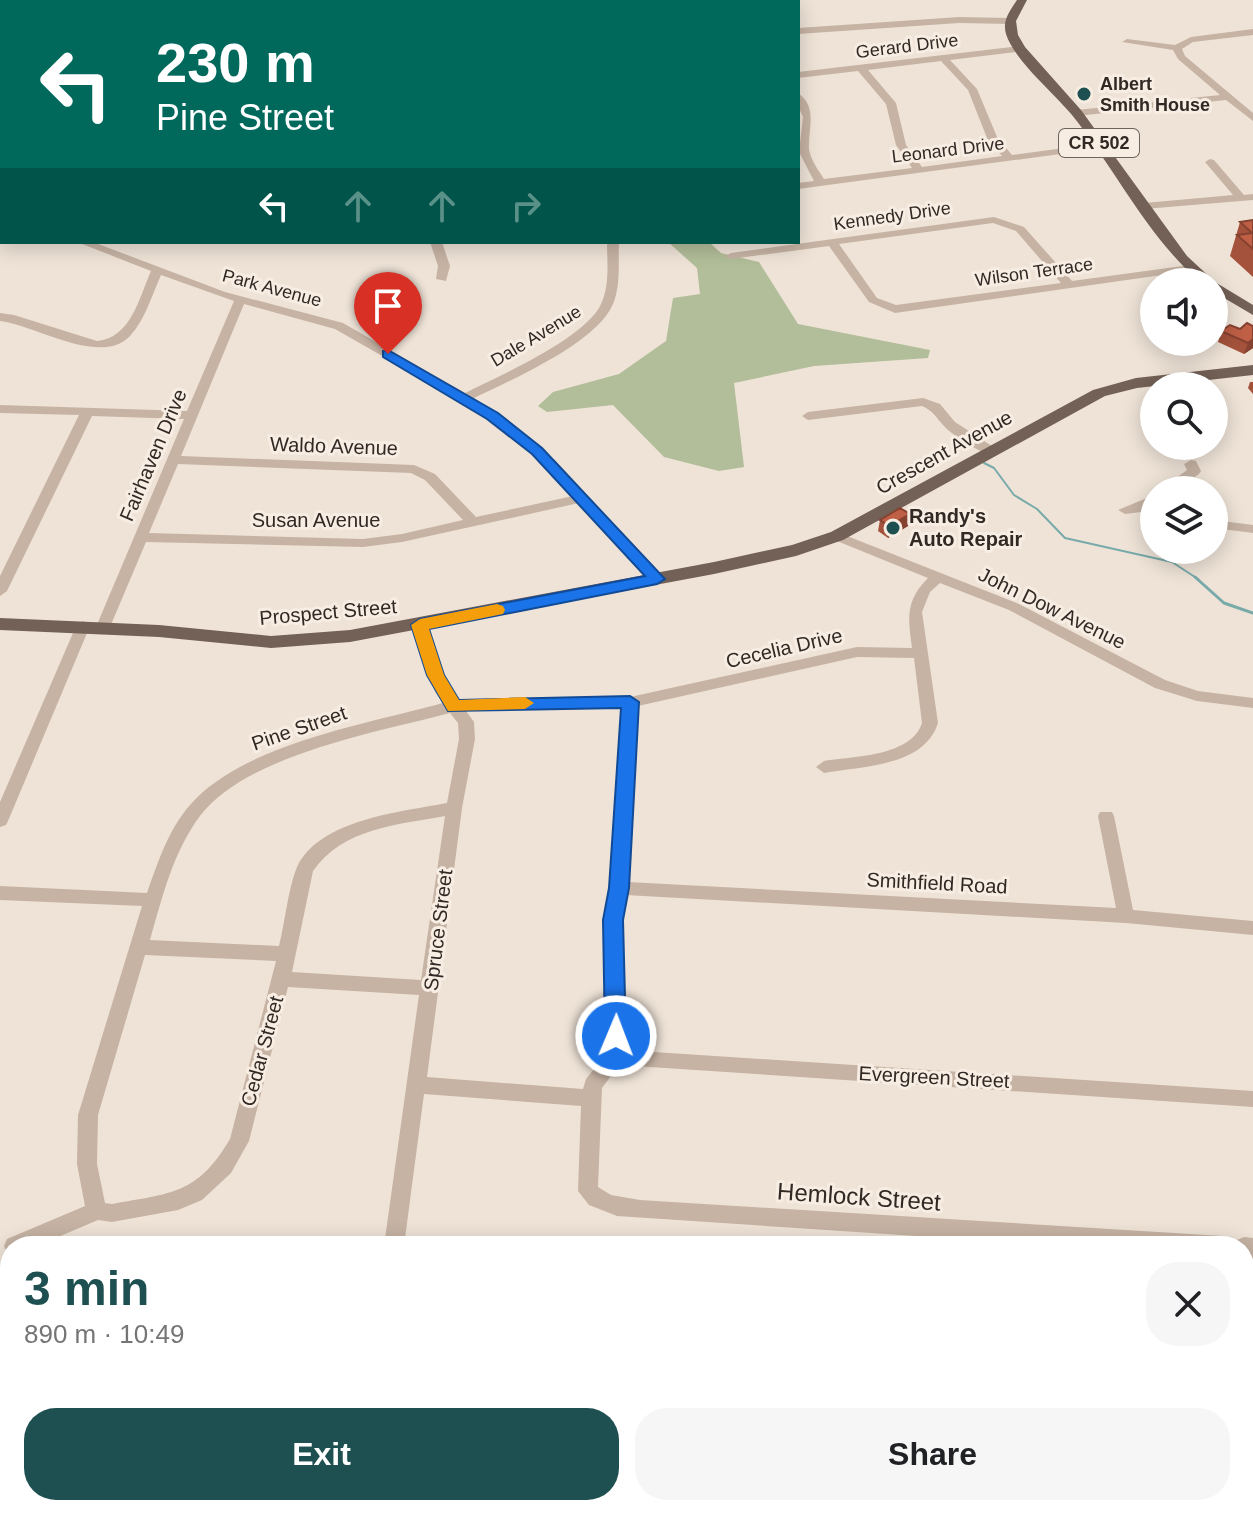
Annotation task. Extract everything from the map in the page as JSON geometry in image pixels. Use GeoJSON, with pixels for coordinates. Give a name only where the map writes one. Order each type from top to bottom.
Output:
{"type":"FeatureCollection","features":[{"type":"Feature","properties":{"kind":"main road"},"geometry":{"type":"LineString","coordinates":[[1010,21],[1022,0]]}},
{"type":"Feature","properties":{"kind":"main road","name":"CR 502"},"geometry":{"type":"LineString","coordinates":[[1010,21],[1012,35],[1021,49],[1077,113],[1190,268]]}},
{"type":"Feature","properties":{"kind":"main road"},"geometry":{"type":"LineString","coordinates":[[1228,295],[1253,311]]}},
{"type":"Feature","properties":{"kind":"main road","name":"Crescent Avenue"},"geometry":{"type":"LineString","coordinates":[[657,579],[796,550],[837,536],[1084,399],[1118,387],[1253,370]]}},
{"type":"Feature","properties":{"kind":"main road","name":"Prospect Street"},"geometry":{"type":"LineString","coordinates":[[0,624],[103,627],[271,642],[350,636],[420,625],[657,579]]}},
{"type":"Feature","properties":{"kind":"street"},"geometry":{"type":"LineString","coordinates":[[800,31],[959,20],[1010,21]]}},
{"type":"Feature","properties":{"kind":"street"},"geometry":{"type":"LineString","coordinates":[[1127,42],[1177,48],[1191,40],[1253,32]]}},
{"type":"Feature","properties":{"kind":"street"},"geometry":{"type":"LineString","coordinates":[[1177,48],[1179,54],[1253,118]]}},
{"type":"Feature","properties":{"kind":"street","name":"Gerard Drive"},"geometry":{"type":"LineString","coordinates":[[800,75],[1021,49]]}},
{"type":"Feature","properties":{"kind":"street"},"geometry":{"type":"LineString","coordinates":[[943,58],[972,89],[992,138],[1009,158]]}},
{"type":"Feature","properties":{"kind":"street"},"geometry":{"type":"LineString","coordinates":[[861,68],[891,103],[901,145],[919,170]]}},
{"type":"Feature","properties":{"kind":"street"},"geometry":{"type":"LineString","coordinates":[[1077,113],[1229,97]]}},
{"type":"Feature","properties":{"kind":"street"},"geometry":{"type":"LineString","coordinates":[[800,100],[808,117],[804,152],[821,183]]}},
{"type":"Feature","properties":{"kind":"street","name":"Leonard Drive"},"geometry":{"type":"LineString","coordinates":[[800,186],[1101,146]]}},
{"type":"Feature","properties":{"kind":"street"},"geometry":{"type":"LineString","coordinates":[[1210,162],[1247,198]]}},
{"type":"Feature","properties":{"kind":"street"},"geometry":{"type":"LineString","coordinates":[[1144,206],[1247,198]]}},
{"type":"Feature","properties":{"kind":"street","name":"Kennedy Drive"},"geometry":{"type":"LineString","coordinates":[[731,256],[994,220],[1020,229],[1069,285]]}},
{"type":"Feature","properties":{"kind":"street","name":"Wilson Terrace"},"geometry":{"type":"LineString","coordinates":[[832,242],[873,300],[883,306],[904,309],[1140,275]]}},
{"type":"Feature","properties":{"kind":"street","name":"Park Avenue"},"geometry":{"type":"LineString","coordinates":[[88,244],[240,300],[339,326],[465,398],[537,451],[657,579]]}},
{"type":"Feature","properties":{"kind":"street"},"geometry":{"type":"LineString","coordinates":[[437,244],[444,266],[442,279]]}},
{"type":"Feature","properties":{"kind":"street","name":"Dale Avenue"},"geometry":{"type":"LineString","coordinates":[[465,398],[578,335],[597,320],[608,305],[613,244]]}},
{"type":"Feature","properties":{"kind":"street"},"geometry":{"type":"LineString","coordinates":[[0,317],[24,320],[86,344],[115,342],[130,327],[157,270]]}},
{"type":"Feature","properties":{"kind":"street","name":"Fairhaven Drive"},"geometry":{"type":"LineString","coordinates":[[103,627],[240,300]]}},
{"type":"Feature","properties":{"kind":"street"},"geometry":{"type":"LineString","coordinates":[[808,416],[923,402],[936,407],[950,425],[990,451]]}},
{"type":"Feature","properties":{"kind":"street"},"geometry":{"type":"LineString","coordinates":[[0,409],[191,415]]}},
{"type":"Feature","properties":{"kind":"street"},"geometry":{"type":"LineString","coordinates":[[0,591],[87,412]]}},
{"type":"Feature","properties":{"kind":"street","name":"Waldo Avenue"},"geometry":{"type":"LineString","coordinates":[[172,460],[414,469],[430,477],[473,523]]}},
{"type":"Feature","properties":{"kind":"street"},"geometry":{"type":"LineString","coordinates":[[1187,476],[1194,471],[1191,464]]}},
{"type":"Feature","properties":{"kind":"street","name":"Susan Avenue"},"geometry":{"type":"LineString","coordinates":[[140,537],[363,543],[473,523],[583,498]]}},
{"type":"Feature","properties":{"kind":"street"},"geometry":{"type":"LineString","coordinates":[[1125,510],[1140,507]]}},
{"type":"Feature","properties":{"kind":"street"},"geometry":{"type":"LineString","coordinates":[[1228,526],[1253,529]]}},
{"type":"Feature","properties":{"kind":"street","name":"John Dow Avenue"},"geometry":{"type":"LineString","coordinates":[[837,536],[1014,607],[1160,684],[1201,697],[1251,703]]}},
{"type":"Feature","properties":{"kind":"street"},"geometry":{"type":"LineString","coordinates":[[824,767],[909,750],[926,738],[930,723],[915,612],[924,590],[938,576]]}},
{"type":"Feature","properties":{"kind":"street","name":"Spruce Street"},"geometry":{"type":"LineString","coordinates":[[395,1236],[454,808],[467,739],[466,722],[436,675],[420,625]]}},
{"type":"Feature","properties":{"kind":"street"},"geometry":{"type":"LineString","coordinates":[[0,821],[83,626]]}},
{"type":"Feature","properties":{"kind":"street","name":"Cecelia Drive"},"geometry":{"type":"LineString","coordinates":[[659,697],[857,652],[919,653]]}},
{"type":"Feature","properties":{"kind":"street","name":"Pine Street"},"geometry":{"type":"LineString","coordinates":[[97,1211],[88,1184],[84,1149],[88,1115],[153,900],[183,826],[212,794],[237,775],[286,752],[454,706],[630,702],[659,697]]}},
{"type":"Feature","properties":{"kind":"street"},"geometry":{"type":"LineString","coordinates":[[418,1085],[591,1098],[593,1085],[614,1057],[618,1015],[613,920],[619,888],[630,702]]}},
{"type":"Feature","properties":{"kind":"street"},"geometry":{"type":"LineString","coordinates":[[1251,703],[1253,722]]}},
{"type":"Feature","properties":{"kind":"street","name":"Cedar Street"},"geometry":{"type":"LineString","coordinates":[[38,1236],[97,1211],[112,1213],[178,1201],[195,1193],[224,1167],[239,1141],[281,979],[305,869],[318,850],[332,838],[454,808]]}},
{"type":"Feature","properties":{"kind":"street"},"geometry":{"type":"LineString","coordinates":[[1106,816],[1126,916]]}},
{"type":"Feature","properties":{"kind":"street","name":"Smithfield Road"},"geometry":{"type":"LineString","coordinates":[[619,888],[1126,916],[1253,928]]}},
{"type":"Feature","properties":{"kind":"street"},"geometry":{"type":"LineString","coordinates":[[0,893],[153,900]]}},
{"type":"Feature","properties":{"kind":"street"},"geometry":{"type":"LineString","coordinates":[[139,947],[287,954]]}},
{"type":"Feature","properties":{"kind":"street"},"geometry":{"type":"LineString","coordinates":[[281,979],[431,988]]}},
{"type":"Feature","properties":{"kind":"street","name":"Evergreen Street"},"geometry":{"type":"LineString","coordinates":[[614,1057],[1253,1099]]}},
{"type":"Feature","properties":{"kind":"street","name":"Hemlock Street"},"geometry":{"type":"LineString","coordinates":[[591,1098],[588,1191],[607,1205],[1062,1236]]}},
{"type":"Feature","properties":{"kind":"green space"},"geometry":{"type":"Polygon","coordinates":[[[670,244],[711,244],[721,253],[759,262],[798,324],[930,350],[928,358],[814,366],[734,383],[744,467],[719,471],[664,457],[613,405],[547,412],[538,406],[553,392],[619,374],[666,341],[673,298],[700,294],[697,268],[670,244]]]}},
{"type":"Feature","properties":{"kind":"building"},"geometry":{"type":"Polygon","coordinates":[[[1253,220],[1253,249],[1237,235],[1252,233],[1240,222],[1253,220]]]}},
{"type":"Feature","properties":{"kind":"building"},"geometry":{"type":"Polygon","coordinates":[[[1247,323],[1253,326],[1253,339],[1248,343],[1228,334],[1230,325],[1240,329],[1247,323]]]}},
{"type":"Feature","properties":{"kind":"building"},"geometry":{"type":"Polygon","coordinates":[[[900,508],[910,514],[889,526],[880,520],[900,508]]]}},
{"type":"Feature","properties":{"kind":"waterway"},"geometry":{"type":"LineString","coordinates":[[984,463],[994,468],[1014,495],[1037,509],[1065,538],[1172,562],[1195,577]]}},
{"type":"Feature","properties":{"kind":"waterway"},"geometry":{"type":"LineString","coordinates":[[1195,577],[1224,603],[1253,613]]}},
{"type":"Feature","properties":{"kind":"slow traffic"},"geometry":{"type":"LineString","coordinates":[[497,610],[420,625],[443,692],[454,706],[525,703]]}},
{"type":"Feature","properties":{"kind":"place","name":"Albert Smith House"},"geometry":{"type":"Point","coordinates":[1084,94]}},
{"type":"Feature","properties":{"kind":"place","name":"Randy's Auto Repair"},"geometry":{"type":"Point","coordinates":[893,528]}},
{"type":"Feature","properties":{"kind":"route"},"geometry":{"type":"LineString","coordinates":[[388,354],[465,398],[537,451],[657,579],[420,625],[443,692],[454,706],[630,702],[619,888],[613,920],[618,1015],[616,1036]]}}]}
